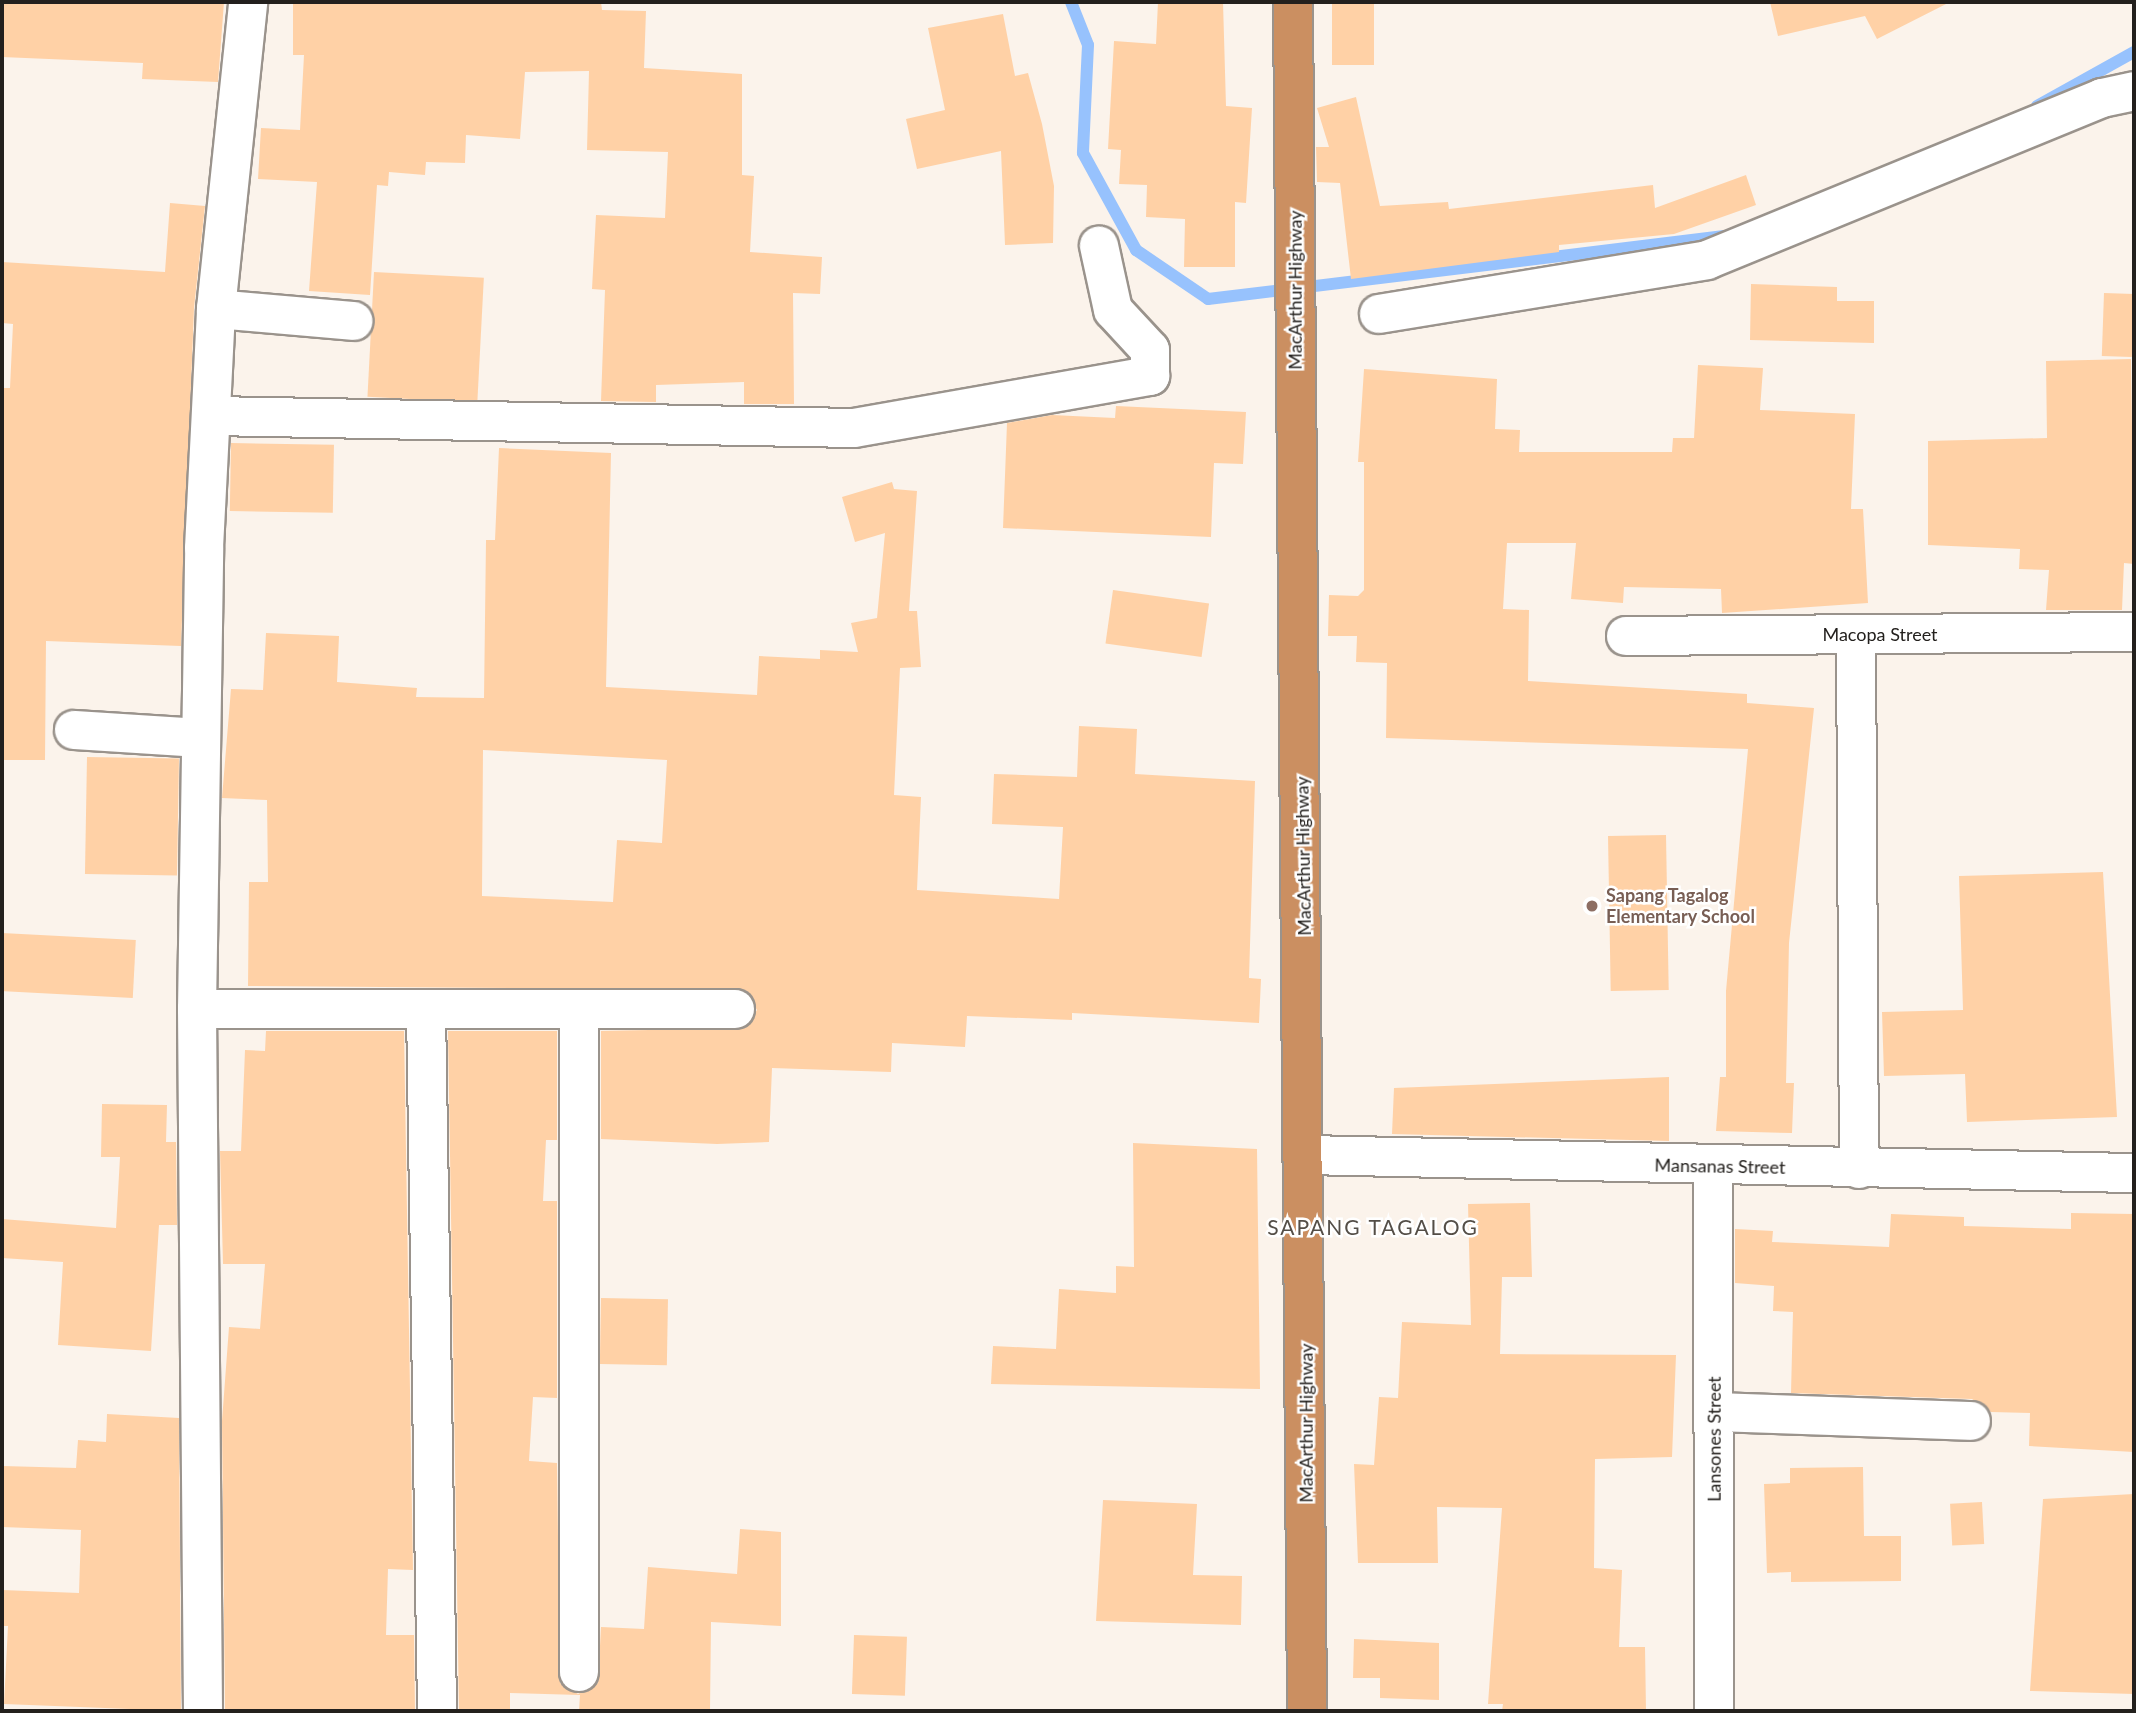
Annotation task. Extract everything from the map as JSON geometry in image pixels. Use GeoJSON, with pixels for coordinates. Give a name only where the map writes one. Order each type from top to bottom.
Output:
{"type":"FeatureCollection","features":[{"type":"Feature","properties":{"kind":"highway","name":"MacArthur Highway"},"geometry":{"type":"LineString","coordinates":[[1293,2],[1306,1155],[1307,1711]]}},
{"type":"Feature","properties":{"kind":"street"},"geometry":{"type":"LineString","coordinates":[[203,1711],[197,1009],[201,738],[216,309],[248,2]]}},
{"type":"Feature","properties":{"kind":"street"},"geometry":{"type":"LineString","coordinates":[[1378,314],[1707,260],[2102,98],[2134,91]]}},
{"type":"Feature","properties":{"kind":"street"},"geometry":{"type":"LineString","coordinates":[[212,416],[855,428],[1150,376],[1150,349],[1113,310],[1099,246]]}},
{"type":"Feature","properties":{"kind":"street"},"geometry":{"type":"LineString","coordinates":[[216,309],[353,321]]}},
{"type":"Feature","properties":{"kind":"street","name":"Macopa Street"},"geometry":{"type":"LineString","coordinates":[[1626,636],[2134,632]]}},
{"type":"Feature","properties":{"kind":"street"},"geometry":{"type":"LineString","coordinates":[[1856,634],[1859,1169]]}},
{"type":"Feature","properties":{"kind":"street"},"geometry":{"type":"LineString","coordinates":[[74,730],[201,738]]}},
{"type":"Feature","properties":{"kind":"street"},"geometry":{"type":"LineString","coordinates":[[197,1009],[735,1009]]}},
{"type":"Feature","properties":{"kind":"street"},"geometry":{"type":"LineString","coordinates":[[426,1009],[437,1711]]}},
{"type":"Feature","properties":{"kind":"street"},"geometry":{"type":"LineString","coordinates":[[579,1010],[579,1672]]}},
{"type":"Feature","properties":{"kind":"street","name":"Mansanas Street"},"geometry":{"type":"LineString","coordinates":[[1306,1155],[1713,1166],[2134,1173]]}},
{"type":"Feature","properties":{"kind":"street","name":"Lansones Street"},"geometry":{"type":"LineString","coordinates":[[1713,1166],[1714,1711]]}},
{"type":"Feature","properties":{"kind":"street"},"geometry":{"type":"LineString","coordinates":[[1714,1412],[1971,1421]]}},
{"type":"Feature","properties":{"kind":"building"},"geometry":{"type":"Polygon","coordinates":[[[2,2],[224,2],[218,82],[142,79],[143,63],[2,57],[2,2]]]}},
{"type":"Feature","properties":{"kind":"building"},"geometry":{"type":"Polygon","coordinates":[[[293,2],[601,2],[602,10],[646,11],[644,68],[742,74],[742,175],[754,176],[750,252],[822,257],[820,294],[793,293],[794,404],[744,404],[744,382],[656,385],[656,402],[601,401],[605,290],[592,289],[596,215],[665,218],[668,152],[587,150],[589,71],[525,72],[520,139],[466,135],[465,163],[426,162],[425,175],[389,172],[388,186],[377,185],[370,295],[309,291],[317,182],[258,179],[261,128],[300,130],[304,55],[293,55],[293,2]]]}},
{"type":"Feature","properties":{"kind":"building"},"geometry":{"type":"Polygon","coordinates":[[[1158,2],[1223,2],[1226,106],[1252,108],[1246,203],[1235,202],[1235,267],[1184,267],[1185,219],[1146,217],[1147,185],[1119,184],[1121,150],[1108,149],[1114,41],[1156,44],[1158,2]]]}},
{"type":"Feature","properties":{"kind":"building"},"geometry":{"type":"Polygon","coordinates":[[[1332,2],[1374,2],[1374,65],[1332,65],[1332,2]]]}},
{"type":"Feature","properties":{"kind":"building"},"geometry":{"type":"Polygon","coordinates":[[[1770,2],[1950,2],[1877,39],[1865,16],[1778,36],[1770,2]]]}},
{"type":"Feature","properties":{"kind":"building"},"geometry":{"type":"Polygon","coordinates":[[[1003,14],[1015,76],[1028,73],[1042,124],[1054,186],[1053,243],[1005,245],[1001,151],[917,169],[906,119],[945,110],[928,28],[1003,14]]]}},
{"type":"Feature","properties":{"kind":"building"},"geometry":{"type":"Polygon","coordinates":[[[1356,97],[1380,206],[1448,202],[1449,209],[1653,185],[1655,208],[1746,175],[1756,205],[1674,234],[1559,245],[1559,252],[1351,279],[1340,183],[1317,182],[1316,147],[1329,147],[1317,108],[1356,97]]]}},
{"type":"Feature","properties":{"kind":"building"},"geometry":{"type":"Polygon","coordinates":[[[170,203],[205,206],[194,308],[181,646],[46,641],[45,760],[3,760],[2,388],[10,388],[13,324],[2,323],[2,262],[165,272],[170,203]]]}},
{"type":"Feature","properties":{"kind":"building"},"geometry":{"type":"Polygon","coordinates":[[[374,272],[484,278],[477,403],[367,397],[374,272]]]}},
{"type":"Feature","properties":{"kind":"building"},"geometry":{"type":"Polygon","coordinates":[[[1751,284],[1837,287],[1837,301],[1874,301],[1874,343],[1750,340],[1751,284]]]}},
{"type":"Feature","properties":{"kind":"building"},"geometry":{"type":"Polygon","coordinates":[[[2104,293],[2134,294],[2132,357],[2102,356],[2104,293]]]}},
{"type":"Feature","properties":{"kind":"building"},"geometry":{"type":"Polygon","coordinates":[[[2131,359],[2134,564],[2124,563],[2122,610],[2046,610],[2049,570],[2019,569],[2020,549],[1928,545],[1928,441],[2047,438],[2046,361],[2131,359]]]}},
{"type":"Feature","properties":{"kind":"building"},"geometry":{"type":"Polygon","coordinates":[[[1698,365],[1763,368],[1760,410],[1855,414],[1851,509],[1863,509],[1868,603],[1722,613],[1721,589],[1624,587],[1623,603],[1571,599],[1576,543],[1507,543],[1503,609],[1529,610],[1528,681],[1747,694],[1747,703],[1814,708],[1789,943],[1786,1083],[1794,1083],[1792,1133],[1716,1131],[1720,1077],[1726,1077],[1726,991],[1748,749],[1386,738],[1387,663],[1356,662],[1357,636],[1328,636],[1329,595],[1358,596],[1364,590],[1364,462],[1358,462],[1364,369],[1497,379],[1495,429],[1520,430],[1519,452],[1672,452],[1673,438],[1694,438],[1698,365]]]}},
{"type":"Feature","properties":{"kind":"building"},"geometry":{"type":"Polygon","coordinates":[[[1116,406],[1246,412],[1243,464],[1214,463],[1211,537],[1003,528],[1007,423],[1052,415],[1115,418],[1116,406]]]}},
{"type":"Feature","properties":{"kind":"building"},"geometry":{"type":"Polygon","coordinates":[[[231,443],[334,445],[333,513],[230,511],[231,443]]]}},
{"type":"Feature","properties":{"kind":"building"},"geometry":{"type":"Polygon","coordinates":[[[499,448],[611,453],[606,687],[757,695],[759,656],[820,659],[820,650],[858,652],[851,623],[877,618],[885,533],[855,542],[842,497],[892,482],[894,489],[917,491],[909,611],[917,611],[921,667],[900,668],[894,795],[921,797],[917,890],[1059,899],[1063,827],[992,824],[994,774],[1077,777],[1079,726],[1137,729],[1135,774],[1255,781],[1249,978],[1261,979],[1259,1023],[1072,1013],[1072,1020],[967,1016],[965,1047],[892,1043],[891,1072],[772,1068],[769,1142],[717,1144],[601,1139],[601,1031],[745,1028],[757,1010],[745,990],[248,986],[249,882],[268,882],[267,800],[222,798],[231,689],[263,690],[266,633],[339,636],[337,682],[417,688],[416,697],[484,698],[486,540],[495,540],[499,448]],[[483,750],[482,896],[613,902],[617,840],[662,843],[667,760],[483,750]]]}},
{"type":"Feature","properties":{"kind":"building"},"geometry":{"type":"Polygon","coordinates":[[[1113,590],[1209,603],[1202,657],[1105,643],[1113,590]]]}},
{"type":"Feature","properties":{"kind":"building"},"geometry":{"type":"Polygon","coordinates":[[[87,757],[179,759],[177,876],[85,874],[87,757]]]}},
{"type":"Feature","properties":{"kind":"building"},"geometry":{"type":"Polygon","coordinates":[[[1666,835],[1669,990],[1611,991],[1608,836],[1666,835]]]}},
{"type":"Feature","properties":{"kind":"building"},"geometry":{"type":"Polygon","coordinates":[[[2103,872],[2117,1117],[1967,1122],[1965,1074],[1884,1076],[1882,1012],[1963,1010],[1959,876],[2103,872]]]}},
{"type":"Feature","properties":{"kind":"building"},"geometry":{"type":"Polygon","coordinates":[[[2,933],[136,940],[133,998],[2,991],[2,933]]]}},
{"type":"Feature","properties":{"kind":"building"},"geometry":{"type":"Polygon","coordinates":[[[266,1031],[404,1031],[413,1570],[388,1569],[386,1635],[414,1635],[415,1711],[225,1711],[222,1421],[229,1327],[260,1329],[265,1264],[223,1264],[220,1151],[241,1151],[245,1050],[265,1051],[266,1031]]]}},
{"type":"Feature","properties":{"kind":"building"},"geometry":{"type":"Polygon","coordinates":[[[448,1031],[557,1031],[557,1140],[546,1140],[543,1201],[557,1201],[557,1398],[533,1397],[529,1461],[557,1463],[560,1683],[578,1694],[598,1683],[601,1627],[644,1629],[648,1567],[737,1574],[740,1529],[781,1532],[781,1626],[711,1622],[710,1711],[579,1711],[580,1695],[510,1693],[510,1711],[459,1711],[448,1031]]]}},
{"type":"Feature","properties":{"kind":"building"},"geometry":{"type":"Polygon","coordinates":[[[1669,1077],[1669,1141],[1392,1134],[1394,1088],[1669,1077]]]}},
{"type":"Feature","properties":{"kind":"building"},"geometry":{"type":"Polygon","coordinates":[[[102,1104],[167,1105],[166,1142],[176,1142],[177,1225],[159,1225],[151,1351],[58,1345],[63,1262],[2,1258],[2,1219],[116,1228],[120,1157],[101,1157],[102,1104]]]}},
{"type":"Feature","properties":{"kind":"building"},"geometry":{"type":"Polygon","coordinates":[[[1133,1143],[1257,1149],[1260,1389],[991,1384],[993,1346],[1056,1349],[1059,1289],[1116,1293],[1116,1266],[1134,1267],[1133,1143]]]}},
{"type":"Feature","properties":{"kind":"building"},"geometry":{"type":"Polygon","coordinates":[[[1530,1203],[1532,1277],[1502,1277],[1500,1354],[1676,1355],[1672,1457],[1595,1459],[1594,1568],[1622,1570],[1619,1647],[1645,1647],[1646,1711],[1502,1711],[1503,1704],[1488,1704],[1502,1508],[1437,1507],[1438,1563],[1358,1563],[1354,1464],[1374,1465],[1379,1397],[1398,1398],[1402,1322],[1471,1325],[1468,1204],[1530,1203]]]}},
{"type":"Feature","properties":{"kind":"building"},"geometry":{"type":"Polygon","coordinates":[[[2071,1213],[2134,1214],[2134,1452],[2029,1446],[2030,1413],[1991,1412],[1972,1399],[1791,1393],[1793,1312],[1773,1311],[1774,1286],[1735,1283],[1735,1229],[1773,1231],[1772,1242],[1889,1247],[1891,1214],[1964,1217],[1964,1226],[2071,1229],[2071,1213]]]}},
{"type":"Feature","properties":{"kind":"building"},"geometry":{"type":"Polygon","coordinates":[[[601,1298],[668,1299],[667,1365],[600,1364],[601,1298]]]}},
{"type":"Feature","properties":{"kind":"building"},"geometry":{"type":"Polygon","coordinates":[[[107,1414],[179,1418],[181,1711],[4,1704],[8,1626],[2,1626],[2,1590],[79,1593],[81,1530],[2,1527],[2,1466],[76,1468],[78,1440],[106,1442],[107,1414]]]}},
{"type":"Feature","properties":{"kind":"building"},"geometry":{"type":"Polygon","coordinates":[[[1863,1467],[1864,1536],[1901,1536],[1901,1581],[1791,1582],[1791,1572],[1767,1573],[1764,1484],[1790,1483],[1790,1468],[1863,1467]]]}},
{"type":"Feature","properties":{"kind":"building"},"geometry":{"type":"Polygon","coordinates":[[[2134,1494],[2134,1694],[2030,1691],[2043,1499],[2134,1494]]]}},
{"type":"Feature","properties":{"kind":"building"},"geometry":{"type":"Polygon","coordinates":[[[1103,1500],[1197,1504],[1193,1575],[1242,1576],[1241,1625],[1096,1621],[1103,1500]]]}},
{"type":"Feature","properties":{"kind":"building"},"geometry":{"type":"Polygon","coordinates":[[[1982,1502],[1984,1544],[1952,1546],[1950,1504],[1982,1502]]]}},
{"type":"Feature","properties":{"kind":"building"},"geometry":{"type":"Polygon","coordinates":[[[854,1635],[907,1637],[905,1696],[852,1694],[854,1635]]]}},
{"type":"Feature","properties":{"kind":"building"},"geometry":{"type":"Polygon","coordinates":[[[1354,1639],[1439,1643],[1439,1700],[1380,1698],[1380,1678],[1353,1678],[1354,1639]]]}},
{"type":"Feature","properties":{"kind":"waterway"},"geometry":{"type":"LineString","coordinates":[[1071,2],[1088,45],[1083,153],[1136,250],[1208,299],[1724,236]]}},
{"type":"Feature","properties":{"kind":"waterway"},"geometry":{"type":"LineString","coordinates":[[2037,106],[2134,52]]}},
{"type":"Feature","properties":{"kind":"place","name":"Sapang Tagalog Elementary School"},"geometry":{"type":"Point","coordinates":[1592,906]}},
{"type":"Feature","properties":{"kind":"district","name":"SAPANG TAGALOG"},"geometry":{"type":"Point","coordinates":[1373,1227]}}]}
